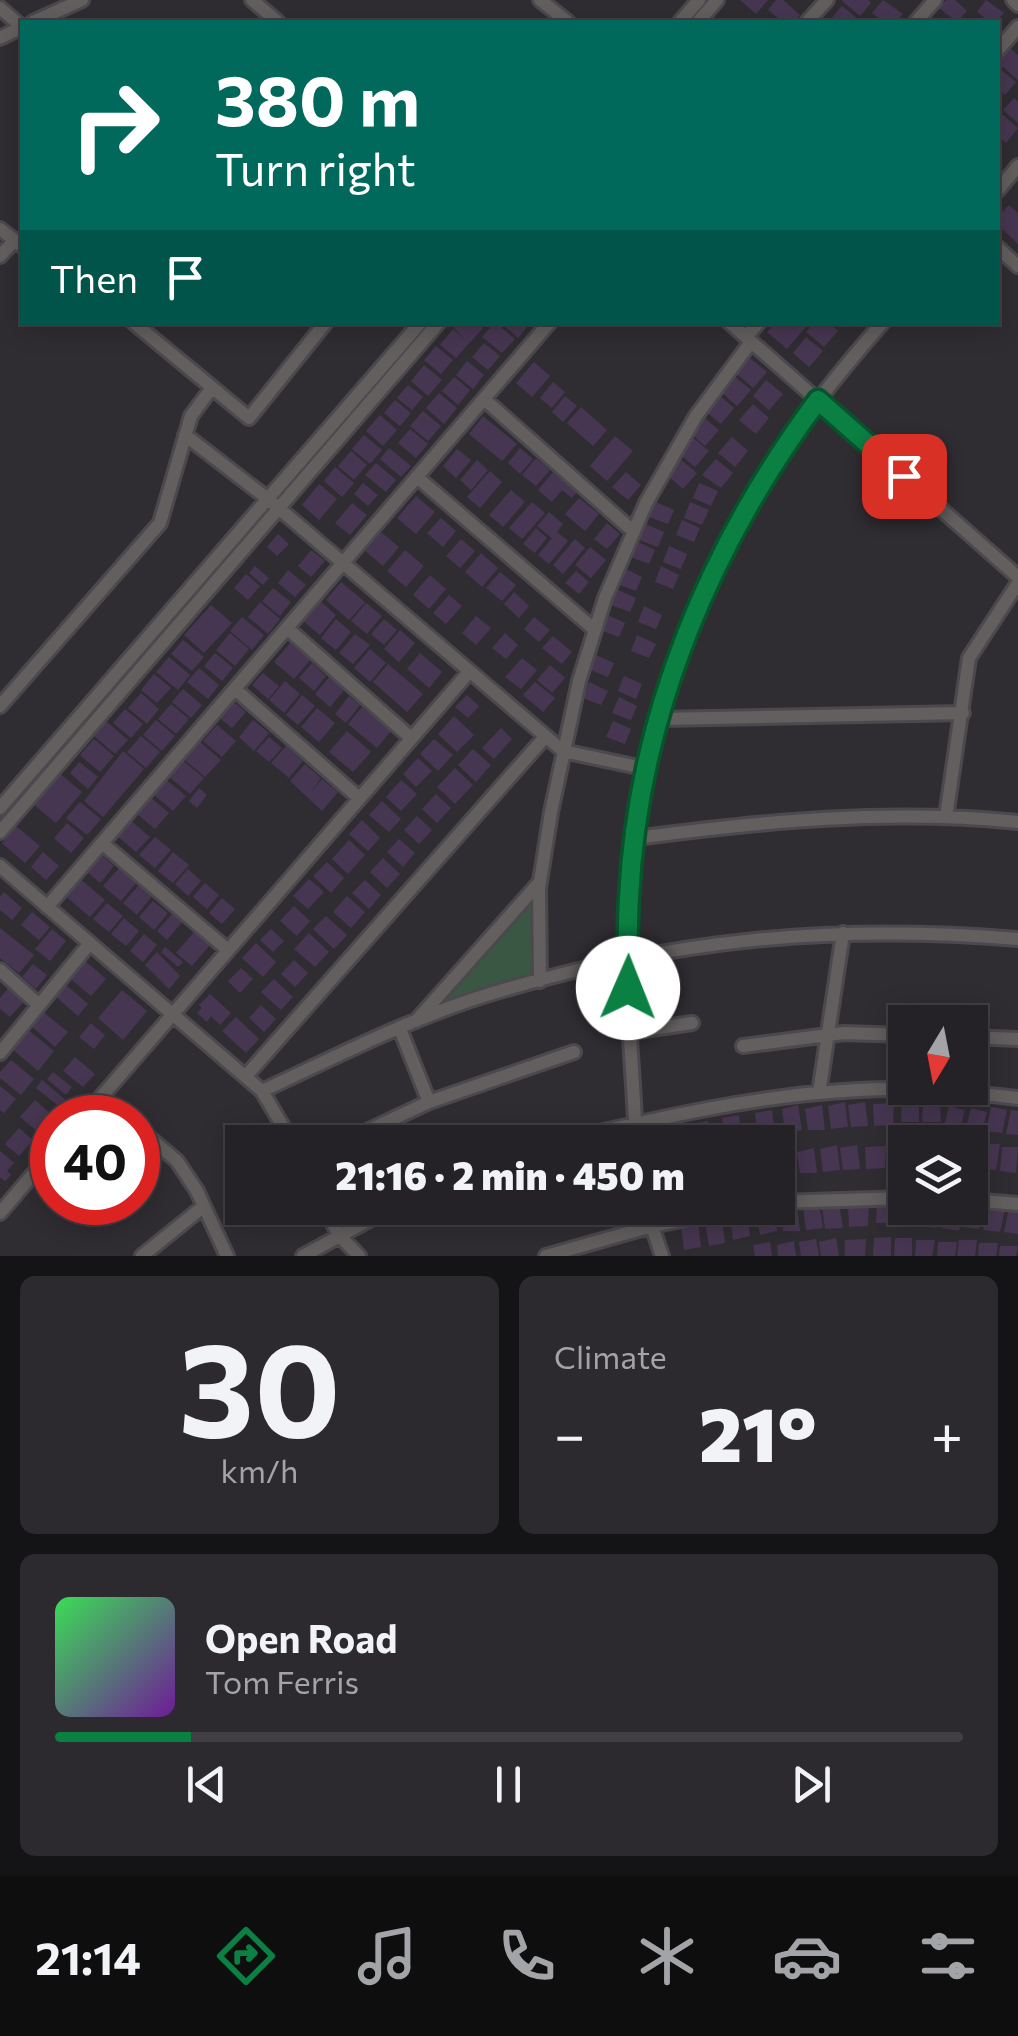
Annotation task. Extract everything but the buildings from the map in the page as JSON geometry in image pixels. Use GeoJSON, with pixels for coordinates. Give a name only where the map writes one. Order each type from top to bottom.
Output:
{"type":"FeatureCollection","features":[{"type":"Feature","properties":{"kind":"street"},"geometry":{"type":"LineString","coordinates":[[37,20],[82,0]]}},
{"type":"Feature","properties":{"kind":"street"},"geometry":{"type":"LineString","coordinates":[[252,0],[276,20]]}},
{"type":"Feature","properties":{"kind":"street"},"geometry":{"type":"LineString","coordinates":[[540,0],[565,20]]}},
{"type":"Feature","properties":{"kind":"street"},"geometry":{"type":"LineString","coordinates":[[682,20],[699,0]]}},
{"type":"Feature","properties":{"kind":"street"},"geometry":{"type":"LineString","coordinates":[[700,20],[717,0]]}},
{"type":"Feature","properties":{"kind":"street"},"geometry":{"type":"LineString","coordinates":[[809,20],[826,0]]}},
{"type":"Feature","properties":{"kind":"street"},"geometry":{"type":"LineString","coordinates":[[918,20],[935,0]]}},
{"type":"Feature","properties":{"kind":"street"},"geometry":{"type":"LineString","coordinates":[[0,8],[20,25]]}},
{"type":"Feature","properties":{"kind":"street"},"geometry":{"type":"LineString","coordinates":[[1000,48],[1018,27]]}},
{"type":"Feature","properties":{"kind":"street"},"geometry":{"type":"LineString","coordinates":[[1000,188],[1018,166]]}},
{"type":"Feature","properties":{"kind":"street"},"geometry":{"type":"LineString","coordinates":[[0,229],[18,244],[0,256]]}},
{"type":"Feature","properties":{"kind":"street"},"geometry":{"type":"LineString","coordinates":[[136,325],[249,418],[324,325]]}},
{"type":"Feature","properties":{"kind":"street"},"geometry":{"type":"LineString","coordinates":[[0,832],[419,325]]}},
{"type":"Feature","properties":{"kind":"street"},"geometry":{"type":"LineString","coordinates":[[0,808],[436,325]]}},
{"type":"Feature","properties":{"kind":"street"},"geometry":{"type":"LineString","coordinates":[[48,907],[547,325]]}},
{"type":"Feature","properties":{"kind":"street"},"geometry":{"type":"LineString","coordinates":[[733,325],[1018,580],[969,658],[946,817]]}},
{"type":"Feature","properties":{"kind":"street"},"geometry":{"type":"LineString","coordinates":[[540,981],[540,882],[563,751],[605,598],[646,503],[696,416],[757,325]]}},
{"type":"Feature","properties":{"kind":"street"},"geometry":{"type":"LineString","coordinates":[[636,1124],[630,1032],[629,896],[648,769],[676,663],[706,583],[748,501],[818,400],[880,325]]}},
{"type":"Feature","properties":{"kind":"street"},"geometry":{"type":"LineString","coordinates":[[0,706],[160,523],[191,416],[211,389]]}},
{"type":"Feature","properties":{"kind":"street"},"geometry":{"type":"LineString","coordinates":[[484,399],[634,532]]}},
{"type":"Feature","properties":{"kind":"street"},"geometry":{"type":"LineString","coordinates":[[186,434],[274,504],[563,751],[648,769]]}},
{"type":"Feature","properties":{"kind":"street"},"geometry":{"type":"LineString","coordinates":[[417,477],[595,630]]}},
{"type":"Feature","properties":{"kind":"street"},"geometry":{"type":"LineString","coordinates":[[287,628],[411,738]]}},
{"type":"Feature","properties":{"kind":"street"},"geometry":{"type":"LineString","coordinates":[[102,1095],[468,672]]}},
{"type":"Feature","properties":{"kind":"street"},"geometry":{"type":"LineString","coordinates":[[235,688],[360,798]]}},
{"type":"Feature","properties":{"kind":"street"},"geometry":{"type":"LineString","coordinates":[[659,720],[962,712]]}},
{"type":"Feature","properties":{"kind":"street"},"geometry":{"type":"LineString","coordinates":[[246,1076],[545,737]]}},
{"type":"Feature","properties":{"kind":"street"},"geometry":{"type":"LineString","coordinates":[[636,838],[764,821],[874,814],[1018,822]]}},
{"type":"Feature","properties":{"kind":"street"},"geometry":{"type":"LineString","coordinates":[[102,843],[228,950]]}},
{"type":"Feature","properties":{"kind":"street"},"geometry":{"type":"LineString","coordinates":[[0,866],[262,1090],[282,1125]]}},
{"type":"Feature","properties":{"kind":"street"},"geometry":{"type":"LineString","coordinates":[[414,1023],[540,882]]}},
{"type":"Feature","properties":{"kind":"street"},"geometry":{"type":"LineString","coordinates":[[262,1090],[414,1023],[491,994],[628,958],[698,945],[843,932],[923,931],[1018,938]]}},
{"type":"Feature","properties":{"kind":"street"},"geometry":{"type":"LineString","coordinates":[[819,1094],[843,932]]}},
{"type":"Feature","properties":{"kind":"street"},"geometry":{"type":"LineString","coordinates":[[0,1052],[90,943]]}},
{"type":"Feature","properties":{"kind":"street"},"geometry":{"type":"LineString","coordinates":[[0,970],[40,1005]]}},
{"type":"Feature","properties":{"kind":"street"},"geometry":{"type":"LineString","coordinates":[[630,1032],[692,1024]]}},
{"type":"Feature","properties":{"kind":"street"},"geometry":{"type":"LineString","coordinates":[[400,1029],[430,1102]]}},
{"type":"Feature","properties":{"kind":"street"},"geometry":{"type":"LineString","coordinates":[[743,1046],[828,1036],[888,1035]]}},
{"type":"Feature","properties":{"kind":"street"},"geometry":{"type":"LineString","coordinates":[[988,1038],[1018,1040]]}},
{"type":"Feature","properties":{"kind":"street"},"geometry":{"type":"LineString","coordinates":[[381,1125],[430,1102],[574,1052]]}},
{"type":"Feature","properties":{"kind":"street"},"geometry":{"type":"LineString","coordinates":[[632,1125],[776,1097],[860,1090],[954,1091],[1018,1098]]}},
{"type":"Feature","properties":{"kind":"street"},"geometry":{"type":"LineString","coordinates":[[160,1146],[177,1160],[227,1256]]}},
{"type":"Feature","properties":{"kind":"street"},"geometry":{"type":"LineString","coordinates":[[0,1213],[30,1178]]}},
{"type":"Feature","properties":{"kind":"street"},"geometry":{"type":"LineString","coordinates":[[795,1199],[888,1198]]}},
{"type":"Feature","properties":{"kind":"street"},"geometry":{"type":"LineString","coordinates":[[988,1202],[1018,1204]]}},
{"type":"Feature","properties":{"kind":"street"},"geometry":{"type":"LineString","coordinates":[[142,1256],[204,1206]]}},
{"type":"Feature","properties":{"kind":"street"},"geometry":{"type":"LineString","coordinates":[[334,1225],[359,1256]]}},
{"type":"Feature","properties":{"kind":"street"},"geometry":{"type":"LineString","coordinates":[[303,1256],[359,1225]]}},
{"type":"Feature","properties":{"kind":"street"},"geometry":{"type":"LineString","coordinates":[[546,1256],[657,1225]]}},
{"type":"Feature","properties":{"kind":"street"},"geometry":{"type":"LineString","coordinates":[[652,1226],[662,1256]]}},
{"type":"Feature","properties":{"kind":"green space"},"geometry":{"type":"Polygon","coordinates":[[[539,888],[534,973],[433,1016],[539,888]]]}},
{"type":"Feature","properties":{"kind":"route"},"geometry":{"type":"LineString","coordinates":[[628,988],[629,896],[638,817],[653,740],[706,583],[748,501],[818,400],[904,476]]}}]}
